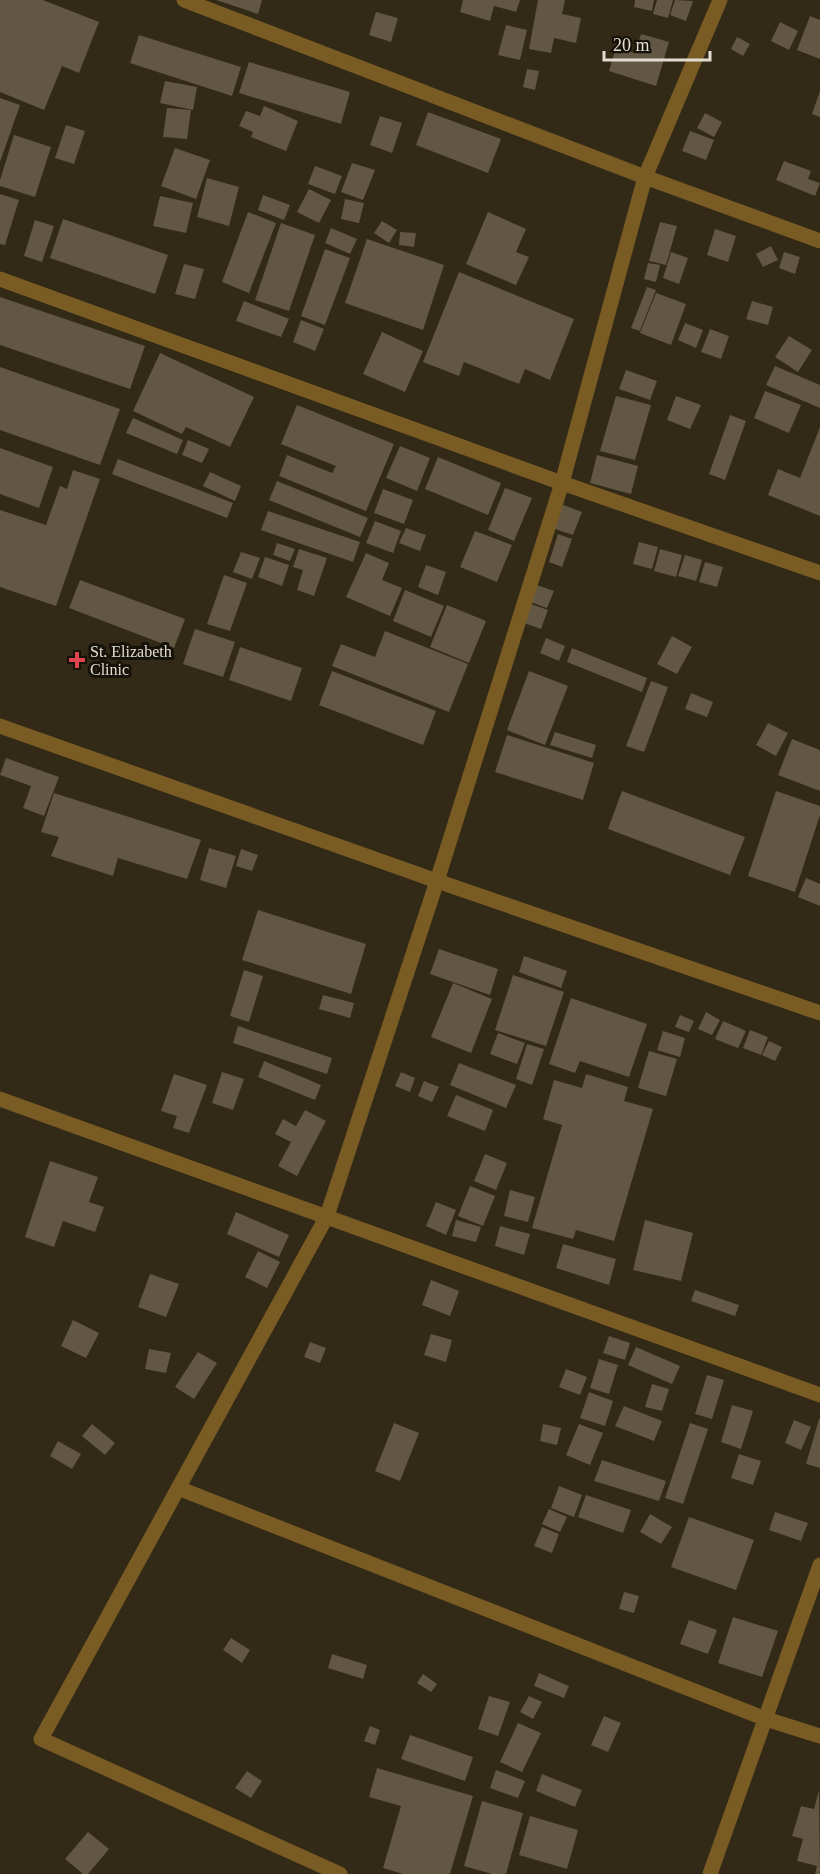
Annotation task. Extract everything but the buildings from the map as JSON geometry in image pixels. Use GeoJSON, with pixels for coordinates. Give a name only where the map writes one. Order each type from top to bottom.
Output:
{"type":"FeatureCollection","features":[{"type":"Feature","properties":{"kind":"street"},"geometry":{"type":"LineString","coordinates":[[184,0],[645,177],[820,241]]}},
{"type":"Feature","properties":{"kind":"street"},"geometry":{"type":"LineString","coordinates":[[340,1874],[41,1739],[327,1216],[437,881],[562,483],[645,177],[720,0]]}},
{"type":"Feature","properties":{"kind":"street"},"geometry":{"type":"LineString","coordinates":[[0,279],[562,483],[820,573]]}},
{"type":"Feature","properties":{"kind":"street"},"geometry":{"type":"LineString","coordinates":[[0,726],[437,881],[820,1013]]}},
{"type":"Feature","properties":{"kind":"street"},"geometry":{"type":"LineString","coordinates":[[0,1099],[820,1395]]}},
{"type":"Feature","properties":{"kind":"street"},"geometry":{"type":"LineString","coordinates":[[178,1488],[766,1719],[820,1736]]}},
{"type":"Feature","properties":{"kind":"street"},"geometry":{"type":"LineString","coordinates":[[710,1874],[820,1565]]}},
{"type":"Feature","properties":{"kind":"place","name":"St. Elizabeth Clinic"},"geometry":{"type":"Point","coordinates":[77,660]}}]}
